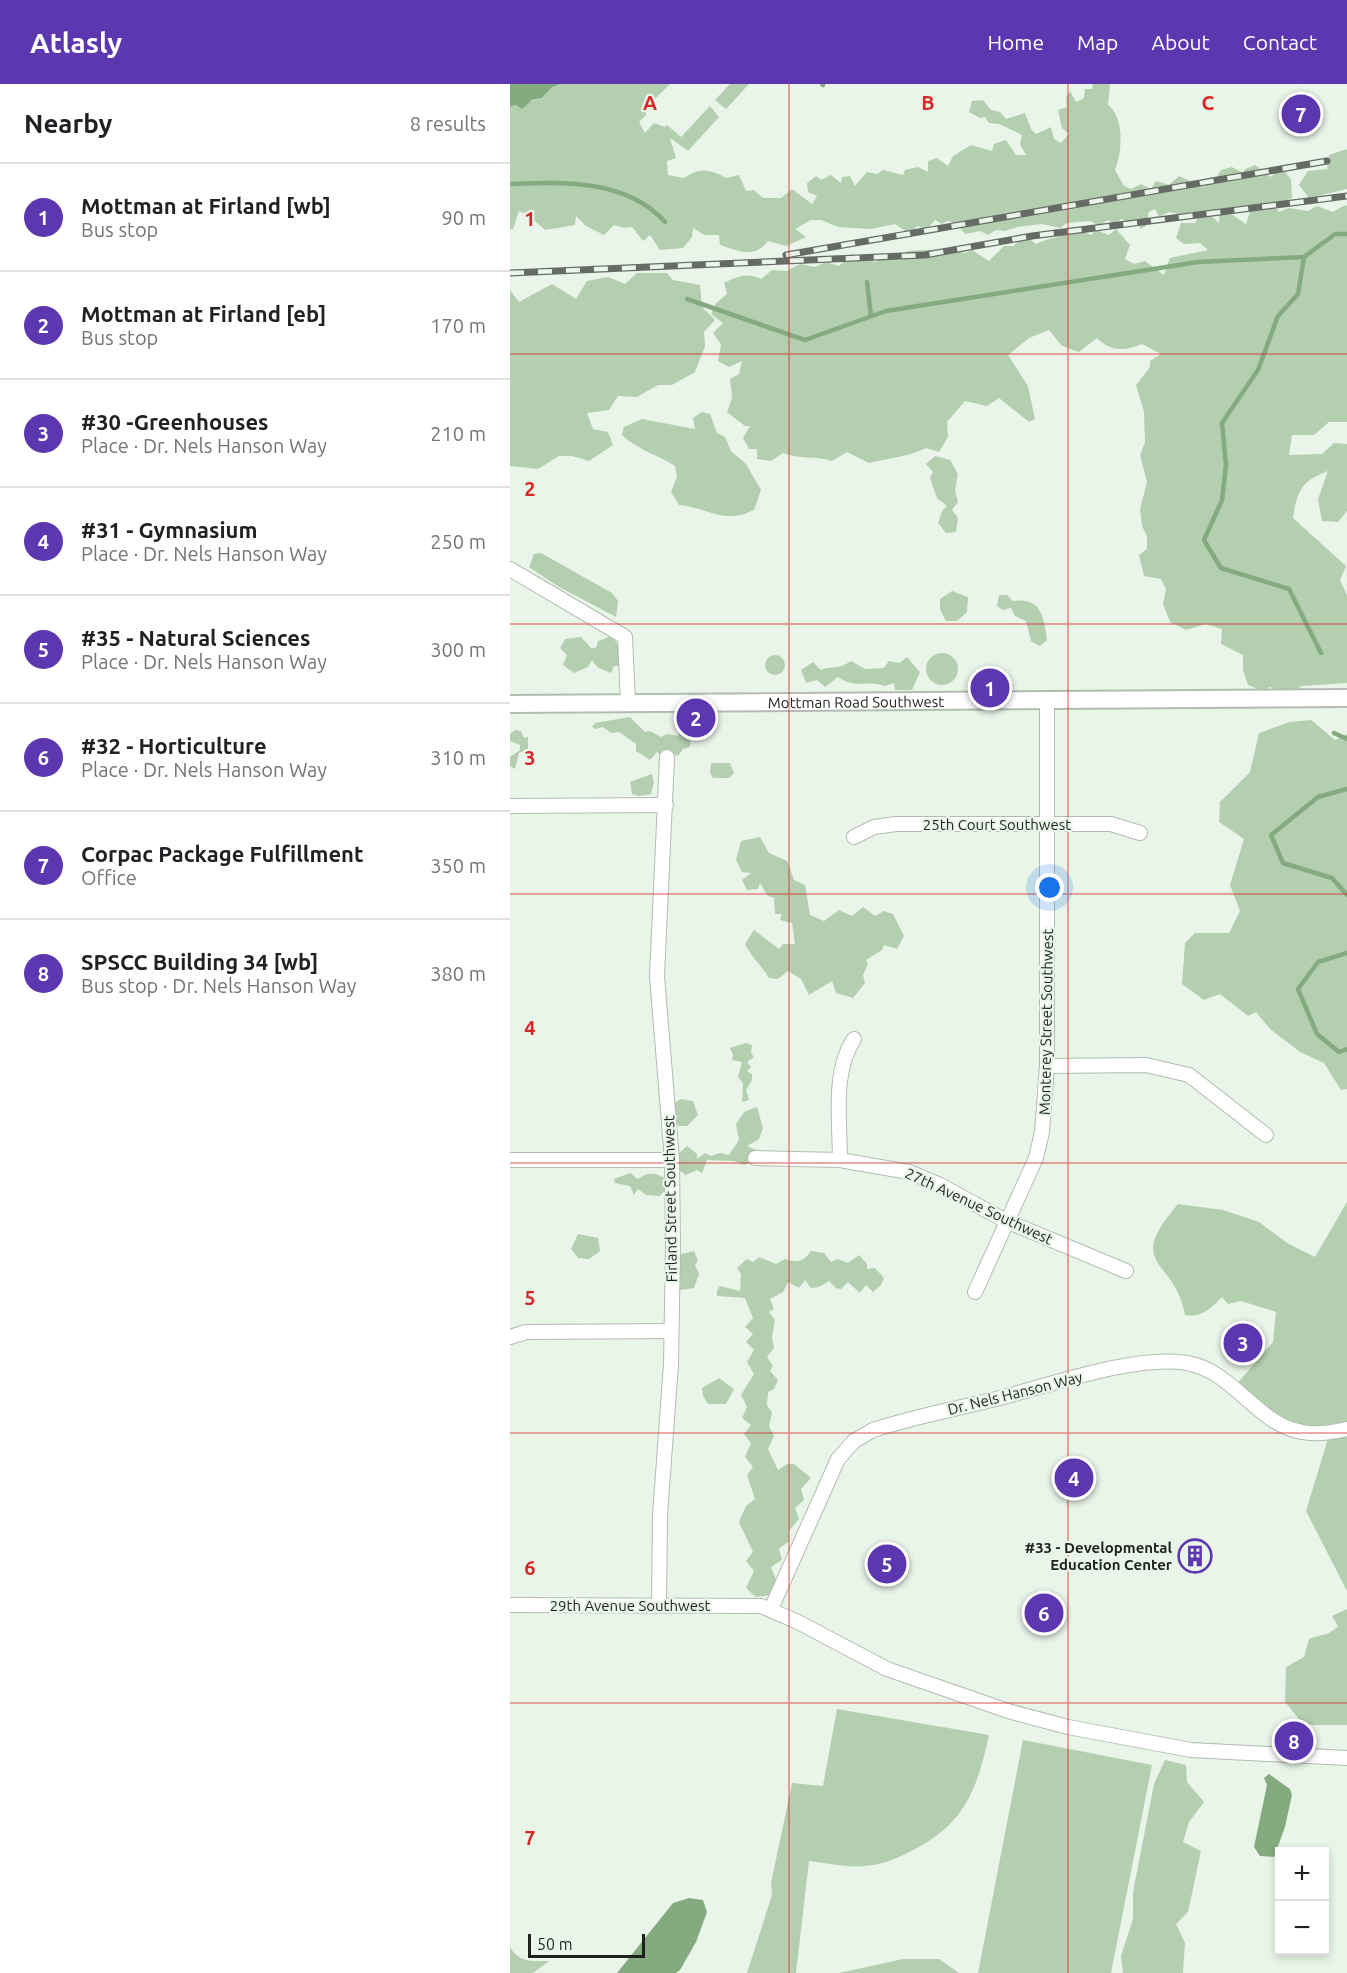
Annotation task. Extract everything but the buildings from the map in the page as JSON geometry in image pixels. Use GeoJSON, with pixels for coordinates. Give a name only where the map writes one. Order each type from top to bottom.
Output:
{"type":"FeatureCollection","features":[{"type":"Feature","properties":{"kind":"street"},"geometry":{"type":"LineString","coordinates":[[510,569],[625,637],[628,703]]}},
{"type":"Feature","properties":{"kind":"street","name":"Mottman Road Southwest"},"geometry":{"type":"LineString","coordinates":[[510,704],[1047,702],[1347,698]]}},
{"type":"Feature","properties":{"kind":"street","name":"Monterey Street Southwest"},"geometry":{"type":"LineString","coordinates":[[975,1292],[1036,1158],[1042,1132],[1047,1066],[1049,824],[1047,702]]}},
{"type":"Feature","properties":{"kind":"street","name":"Firland Street Southwest"},"geometry":{"type":"LineString","coordinates":[[660,1604],[660,1515],[671,1331],[672,1160],[657,976],[667,757]]}},
{"type":"Feature","properties":{"kind":"street"},"geometry":{"type":"LineString","coordinates":[[510,806],[666,805]]}},
{"type":"Feature","properties":{"kind":"street","name":"25th Court Southwest"},"geometry":{"type":"LineString","coordinates":[[854,837],[874,827],[896,824],[1111,824],[1140,833]]}},
{"type":"Feature","properties":{"kind":"street"},"geometry":{"type":"LineString","coordinates":[[840,1160],[841,1070],[845,1052],[854,1039]]}},
{"type":"Feature","properties":{"kind":"street"},"geometry":{"type":"LineString","coordinates":[[1047,1066],[1146,1065],[1189,1075],[1266,1135]]}},
{"type":"Feature","properties":{"kind":"street","name":"27th Avenue Southwest"},"geometry":{"type":"LineString","coordinates":[[755,1158],[840,1160],[909,1172],[940,1185],[1006,1221],[1126,1271]]}},
{"type":"Feature","properties":{"kind":"street"},"geometry":{"type":"LineString","coordinates":[[510,1160],[672,1160]]}},
{"type":"Feature","properties":{"kind":"street"},"geometry":{"type":"LineString","coordinates":[[510,1337],[526,1332],[671,1331]]}},
{"type":"Feature","properties":{"kind":"street","name":"Dr. Nels Hanson Way"},"geometry":{"type":"LineString","coordinates":[[771,1609],[838,1459],[854,1442],[873,1430],[1063,1381],[1144,1363],[1166,1361],[1189,1363],[1223,1376],[1274,1419],[1290,1429],[1315,1433],[1347,1429]]}},
{"type":"Feature","properties":{"kind":"street","name":"29th Avenue Southwest"},"geometry":{"type":"LineString","coordinates":[[510,1605],[750,1605],[771,1609]]}},
{"type":"Feature","properties":{"kind":"street"},"geometry":{"type":"LineString","coordinates":[[771,1609],[887,1669],[1018,1714],[1079,1729],[1191,1750],[1347,1758]]}},
{"type":"Feature","properties":{"kind":"shaded area"},"geometry":{"type":"Polygon","coordinates":[[[510,84],[560,84],[551,88],[542,98],[532,100],[522,109],[516,105],[510,107],[510,84]]]}},
{"type":"Feature","properties":{"kind":"shaded area"},"geometry":{"type":"Polygon","coordinates":[[[560,84],[670,84],[647,107],[646,115],[639,122],[645,133],[654,123],[665,127],[667,125],[681,137],[710,106],[719,117],[688,151],[670,138],[676,158],[667,161],[668,175],[684,178],[705,170],[726,178],[739,175],[746,191],[754,190],[763,198],[781,198],[792,189],[812,204],[817,196],[808,192],[807,183],[816,176],[821,180],[831,175],[841,183],[842,177],[850,176],[855,186],[867,172],[877,174],[883,170],[903,175],[905,170],[918,167],[928,172],[928,161],[937,158],[948,166],[953,156],[971,145],[992,151],[994,144],[1006,140],[1016,155],[1026,155],[1020,144],[1022,135],[999,124],[989,123],[985,117],[980,118],[969,112],[972,101],[983,100],[991,110],[1000,112],[1006,119],[1025,113],[1031,129],[1036,134],[1051,127],[1054,139],[1061,143],[1069,134],[1062,128],[1058,110],[1067,107],[1066,97],[1070,91],[1076,102],[1084,98],[1085,89],[1092,89],[1093,84],[1110,84],[1108,105],[1117,118],[1121,136],[1115,170],[1124,186],[1131,189],[1141,184],[1151,189],[1156,181],[1169,185],[1179,176],[1204,187],[1210,177],[1217,177],[1221,170],[1232,167],[1243,173],[1245,169],[1255,165],[1271,177],[1275,173],[1285,172],[1291,179],[1292,198],[1272,203],[1279,212],[1289,208],[1308,211],[1317,206],[1333,212],[1347,206],[1347,422],[1329,422],[1314,435],[1292,435],[1289,455],[1322,454],[1334,443],[1347,444],[1347,511],[1338,522],[1322,521],[1318,499],[1328,471],[1312,479],[1302,488],[1296,500],[1293,518],[1346,566],[1340,580],[1347,595],[1347,683],[1301,686],[1291,695],[1269,687],[1263,691],[1248,685],[1243,670],[1243,655],[1221,644],[1222,629],[1206,624],[1186,630],[1170,622],[1163,604],[1166,589],[1161,579],[1144,576],[1139,555],[1147,549],[1147,536],[1142,526],[1140,509],[1147,482],[1140,455],[1145,442],[1144,412],[1136,385],[1150,367],[1150,361],[1161,354],[1142,344],[1118,349],[1102,343],[1097,338],[1079,352],[1062,346],[1049,330],[1029,338],[1008,355],[1028,386],[1035,419],[1029,422],[999,398],[987,406],[965,401],[947,422],[948,437],[939,452],[926,448],[869,463],[847,452],[832,461],[783,453],[771,461],[757,459],[757,449],[749,449],[743,438],[750,426],[745,426],[727,412],[732,398],[730,379],[739,374],[742,361],[729,367],[718,361],[721,344],[713,333],[723,323],[711,314],[716,303],[727,294],[724,283],[733,279],[746,276],[761,279],[772,270],[787,271],[800,264],[815,267],[826,262],[839,266],[852,254],[875,262],[892,254],[899,261],[907,251],[949,249],[965,253],[972,250],[989,261],[1004,246],[1013,246],[1025,235],[1036,244],[1066,234],[1076,228],[1091,235],[1096,230],[1109,235],[1116,229],[1130,245],[1125,259],[1134,264],[1145,261],[1164,275],[1170,258],[1208,250],[1200,243],[1184,244],[1176,238],[1181,223],[1195,223],[1200,214],[1208,213],[1219,223],[1219,212],[1233,215],[1246,224],[1252,206],[1178,214],[1169,212],[1159,217],[1155,209],[1149,212],[1146,226],[1140,229],[1138,219],[1129,222],[1121,219],[1114,224],[1108,220],[1098,226],[1091,221],[1067,223],[1060,228],[1042,224],[1017,227],[1005,231],[996,230],[988,235],[980,231],[965,234],[956,223],[947,221],[942,224],[935,220],[926,230],[918,226],[908,233],[895,224],[871,229],[838,227],[821,220],[811,220],[795,229],[806,237],[786,246],[768,241],[763,247],[752,252],[720,245],[719,235],[704,235],[693,228],[692,237],[683,248],[660,250],[650,235],[643,241],[632,227],[624,228],[614,225],[604,235],[586,226],[576,216],[575,225],[545,230],[528,215],[519,211],[513,229],[510,229],[510,107],[542,98],[551,88],[560,84]]]}},
{"type":"Feature","properties":{"kind":"shaded area"},"geometry":{"type":"Polygon","coordinates":[[[730,84],[749,84],[726,109],[715,100],[730,84]]]}},
{"type":"Feature","properties":{"kind":"shaded area"},"geometry":{"type":"Polygon","coordinates":[[[1347,149],[1347,189],[1309,198],[1299,185],[1308,171],[1327,169],[1329,155],[1347,149]]]}},
{"type":"Feature","properties":{"kind":"shaded area"},"geometry":{"type":"Polygon","coordinates":[[[637,273],[667,273],[673,280],[700,285],[702,307],[715,320],[704,332],[705,346],[695,372],[672,385],[658,385],[637,397],[618,396],[609,410],[587,413],[593,429],[608,432],[613,445],[589,461],[572,456],[559,456],[538,469],[510,466],[510,290],[519,302],[552,284],[576,299],[587,281],[608,277],[625,284],[637,273]]]}},
{"type":"Feature","properties":{"kind":"shaded area"},"geometry":{"type":"Polygon","coordinates":[[[702,412],[710,414],[717,433],[725,437],[731,451],[746,464],[761,490],[754,510],[725,516],[679,505],[671,492],[677,477],[675,466],[622,435],[624,427],[642,419],[695,429],[693,418],[702,412]]]}},
{"type":"Feature","properties":{"kind":"shaded area"},"geometry":{"type":"Polygon","coordinates":[[[935,456],[950,460],[958,474],[955,490],[958,502],[952,510],[958,518],[956,532],[946,533],[938,523],[942,511],[947,506],[937,498],[930,478],[933,472],[926,464],[935,456]]]}},
{"type":"Feature","properties":{"kind":"shaded area"},"geometry":{"type":"Polygon","coordinates":[[[541,553],[612,593],[618,601],[616,617],[559,587],[529,567],[534,554],[541,553]]]}},
{"type":"Feature","properties":{"kind":"shaded area"},"geometry":{"type":"Polygon","coordinates":[[[952,591],[968,597],[967,612],[957,621],[946,621],[940,609],[940,599],[952,591]]]}},
{"type":"Feature","properties":{"kind":"shaded area"},"geometry":{"type":"Polygon","coordinates":[[[999,595],[1007,595],[1013,601],[1030,602],[1036,606],[1043,617],[1047,640],[1040,646],[1031,641],[1026,621],[1015,616],[1011,608],[1003,610],[997,606],[999,595]]]}},
{"type":"Feature","properties":{"kind":"shaded area"},"geometry":{"type":"Polygon","coordinates":[[[612,636],[623,654],[622,666],[614,666],[611,673],[597,667],[592,660],[588,667],[574,673],[563,665],[567,655],[560,648],[565,639],[581,637],[591,648],[596,648],[598,641],[612,636]]]}},
{"type":"Feature","properties":{"kind":"shaded area"},"geometry":{"type":"Polygon","coordinates":[[[942,653],[953,658],[958,669],[953,680],[942,685],[931,680],[926,669],[931,658],[942,653]]]}},
{"type":"Feature","properties":{"kind":"shaded area"},"geometry":{"type":"Polygon","coordinates":[[[775,655],[782,658],[785,665],[782,672],[775,675],[768,672],[765,665],[768,658],[775,655]]]}},
{"type":"Feature","properties":{"kind":"shaded area"},"geometry":{"type":"Polygon","coordinates":[[[907,657],[920,672],[912,690],[895,690],[894,683],[885,686],[872,683],[856,684],[838,677],[825,687],[817,680],[806,683],[801,670],[813,662],[821,670],[842,666],[851,661],[865,669],[884,668],[889,661],[899,663],[907,657]]]}},
{"type":"Feature","properties":{"kind":"shaded area"},"geometry":{"type":"Polygon","coordinates":[[[630,717],[645,732],[650,731],[661,737],[667,734],[678,736],[681,732],[691,737],[690,747],[683,749],[678,756],[672,753],[663,756],[657,752],[650,760],[636,751],[636,744],[619,732],[611,733],[603,727],[596,729],[592,727],[595,723],[630,717]]]}},
{"type":"Feature","properties":{"kind":"shaded area"},"geometry":{"type":"Polygon","coordinates":[[[1311,720],[1335,740],[1347,734],[1347,1089],[1341,1090],[1324,1063],[1300,1052],[1270,1029],[1256,1012],[1248,1016],[1220,994],[1204,1000],[1182,984],[1185,943],[1195,933],[1229,933],[1240,911],[1230,885],[1244,839],[1219,822],[1220,802],[1250,772],[1259,733],[1290,722],[1311,720]]]}},
{"type":"Feature","properties":{"kind":"shaded area"},"geometry":{"type":"Polygon","coordinates":[[[515,730],[521,731],[524,738],[528,737],[528,749],[519,753],[515,769],[510,766],[510,757],[520,750],[520,745],[510,741],[510,734],[515,730]]]}},
{"type":"Feature","properties":{"kind":"shaded area"},"geometry":{"type":"Polygon","coordinates":[[[711,763],[730,763],[734,773],[729,778],[713,778],[710,773],[711,763]]]}},
{"type":"Feature","properties":{"kind":"shaded area"},"geometry":{"type":"Polygon","coordinates":[[[652,774],[654,782],[651,794],[639,796],[632,794],[630,782],[652,774]]]}},
{"type":"Feature","properties":{"kind":"shaded area"},"geometry":{"type":"Polygon","coordinates":[[[760,837],[769,853],[787,861],[794,880],[805,885],[810,915],[824,921],[839,910],[852,916],[863,907],[875,916],[884,911],[893,914],[904,936],[897,949],[884,945],[882,950],[866,960],[868,964],[863,975],[865,983],[853,998],[836,993],[832,981],[809,995],[801,979],[788,971],[778,979],[769,978],[745,944],[754,930],[779,949],[783,944],[795,944],[792,923],[780,920],[782,914],[775,914],[774,898],[768,896],[760,883],[758,889],[747,890],[742,880],[751,873],[742,872],[736,860],[741,841],[760,837]]]}},
{"type":"Feature","properties":{"kind":"shaded area"},"geometry":{"type":"Polygon","coordinates":[[[746,1043],[752,1045],[751,1053],[754,1057],[747,1062],[751,1067],[747,1071],[752,1074],[752,1080],[746,1090],[749,1100],[742,1102],[743,1083],[738,1077],[742,1062],[732,1060],[733,1055],[730,1048],[746,1043]]]}},
{"type":"Feature","properties":{"kind":"shaded area"},"geometry":{"type":"Polygon","coordinates":[[[681,1099],[693,1101],[698,1115],[687,1126],[678,1126],[672,1114],[674,1103],[681,1099]]]}},
{"type":"Feature","properties":{"kind":"shaded area"},"geometry":{"type":"Polygon","coordinates":[[[757,1107],[763,1128],[759,1139],[747,1146],[756,1150],[756,1160],[744,1165],[734,1161],[707,1160],[702,1173],[697,1170],[686,1175],[677,1169],[676,1156],[687,1146],[697,1154],[697,1159],[705,1153],[711,1156],[720,1153],[729,1155],[739,1140],[736,1124],[744,1112],[757,1107]]]}},
{"type":"Feature","properties":{"kind":"shaded area"},"geometry":{"type":"Polygon","coordinates":[[[630,1173],[638,1179],[648,1174],[658,1175],[666,1179],[666,1189],[660,1196],[646,1195],[638,1189],[634,1195],[630,1186],[615,1183],[614,1179],[630,1173]]]}},
{"type":"Feature","properties":{"kind":"shaded area"},"geometry":{"type":"Polygon","coordinates":[[[1347,1202],[1347,1591],[1306,1511],[1330,1432],[1301,1432],[1235,1386],[1273,1342],[1276,1312],[1241,1301],[1228,1304],[1222,1297],[1201,1314],[1185,1315],[1180,1296],[1157,1262],[1153,1252],[1154,1240],[1178,1204],[1223,1210],[1259,1222],[1287,1243],[1315,1257],[1347,1202]]]}},
{"type":"Feature","properties":{"kind":"shaded area"},"geometry":{"type":"Polygon","coordinates":[[[578,1234],[598,1238],[600,1251],[589,1259],[578,1258],[571,1249],[578,1234]]]}},
{"type":"Feature","properties":{"kind":"shaded area"},"geometry":{"type":"Polygon","coordinates":[[[694,1251],[698,1261],[695,1265],[699,1274],[694,1288],[680,1290],[677,1283],[678,1255],[694,1251]]]}},
{"type":"Feature","properties":{"kind":"shaded area"},"geometry":{"type":"Polygon","coordinates":[[[811,1251],[824,1253],[831,1262],[838,1259],[848,1263],[859,1255],[867,1264],[867,1269],[875,1268],[884,1278],[881,1285],[873,1292],[866,1285],[860,1293],[848,1282],[841,1289],[836,1288],[829,1281],[819,1287],[811,1288],[805,1280],[799,1288],[788,1282],[783,1292],[770,1299],[774,1309],[769,1312],[775,1320],[772,1338],[774,1348],[767,1357],[773,1366],[770,1371],[778,1380],[774,1389],[768,1392],[767,1405],[772,1413],[769,1426],[774,1436],[768,1449],[778,1470],[787,1464],[794,1464],[811,1478],[801,1489],[804,1500],[795,1508],[799,1519],[789,1531],[789,1541],[779,1549],[782,1560],[771,1567],[777,1582],[770,1595],[756,1597],[746,1588],[754,1571],[746,1561],[753,1552],[739,1522],[746,1506],[755,1499],[747,1475],[753,1467],[745,1457],[751,1443],[744,1434],[751,1425],[742,1418],[747,1407],[741,1395],[754,1374],[747,1362],[754,1350],[746,1342],[753,1334],[745,1327],[753,1318],[745,1298],[717,1296],[717,1290],[720,1286],[740,1291],[741,1274],[737,1268],[747,1259],[753,1262],[759,1257],[776,1264],[785,1259],[800,1261],[811,1251]]]}},
{"type":"Feature","properties":{"kind":"shaded area"},"geometry":{"type":"Polygon","coordinates":[[[719,1378],[734,1389],[726,1404],[708,1404],[703,1396],[702,1388],[719,1378]]]}},
{"type":"Feature","properties":{"kind":"shaded area"},"geometry":{"type":"Polygon","coordinates":[[[1347,1609],[1347,1725],[1304,1725],[1285,1702],[1286,1667],[1304,1657],[1309,1639],[1335,1629],[1338,1626],[1332,1616],[1347,1609]]]}},
{"type":"Feature","properties":{"kind":"shaded area"},"geometry":{"type":"Polygon","coordinates":[[[837,1709],[989,1735],[979,1772],[966,1803],[957,1816],[931,1840],[902,1856],[871,1865],[851,1866],[809,1861],[796,1973],[747,1973],[772,1895],[771,1883],[792,1783],[823,1786],[837,1709]]]}},
{"type":"Feature","properties":{"kind":"shaded area"},"geometry":{"type":"Polygon","coordinates":[[[1023,1740],[1152,1765],[1111,1973],[978,1973],[1023,1740]]]}},
{"type":"Feature","properties":{"kind":"shaded area"},"geometry":{"type":"Polygon","coordinates":[[[1165,1760],[1186,1765],[1187,1782],[1204,1802],[1189,1822],[1183,1842],[1201,1851],[1188,1912],[1176,1924],[1185,1943],[1183,1973],[1123,1973],[1121,1956],[1133,1919],[1133,1892],[1154,1784],[1165,1760]]]}},
{"type":"Feature","properties":{"kind":"shaded area"},"geometry":{"type":"Polygon","coordinates":[[[1269,1774],[1290,1789],[1292,1795],[1285,1827],[1278,1847],[1275,1847],[1274,1857],[1260,1856],[1254,1847],[1267,1785],[1264,1778],[1269,1774]]]}},
{"type":"Feature","properties":{"kind":"shaded area"},"geometry":{"type":"Polygon","coordinates":[[[689,1898],[703,1900],[707,1912],[696,1942],[680,1970],[676,1973],[617,1973],[673,1903],[689,1898]]]}},
{"type":"Feature","properties":{"kind":"shaded area"},"geometry":{"type":"Polygon","coordinates":[[[510,1947],[522,1958],[532,1961],[549,1961],[533,1973],[510,1973],[510,1947]]]}},
{"type":"Feature","properties":{"kind":"shaded area"},"geometry":{"type":"Polygon","coordinates":[[[903,1959],[939,1959],[959,1973],[839,1973],[903,1959]]]}},
{"type":"Feature","properties":{"kind":"waterway"},"geometry":{"type":"LineString","coordinates":[[510,184],[552,183],[593,186],[632,198],[649,208],[665,222]]}},
{"type":"Feature","properties":{"kind":"waterway"},"geometry":{"type":"LineString","coordinates":[[1321,653],[1289,589],[1221,568],[1204,540],[1222,500],[1226,465],[1222,423],[1258,370],[1278,316],[1298,294],[1304,257],[1335,234],[1347,234]]}},
{"type":"Feature","properties":{"kind":"waterway"},"geometry":{"type":"LineString","coordinates":[[687,299],[805,340],[886,311],[1198,262],[1304,257]]}},
{"type":"Feature","properties":{"kind":"waterway"},"geometry":{"type":"LineString","coordinates":[[867,282],[871,316]]}},
{"type":"Feature","properties":{"kind":"waterway"},"geometry":{"type":"LineString","coordinates":[[1334,733],[1347,739]]}},
{"type":"Feature","properties":{"kind":"waterway"},"geometry":{"type":"LineString","coordinates":[[1347,789],[1318,797],[1271,835],[1283,863],[1332,878],[1347,895]]}},
{"type":"Feature","properties":{"kind":"waterway"},"geometry":{"type":"LineString","coordinates":[[1347,953],[1318,962],[1298,989],[1317,1034],[1339,1052],[1347,1049]]}},
{"type":"Feature","properties":{"kind":"railway"},"geometry":{"type":"LineString","coordinates":[[786,255],[1327,161]]}},
{"type":"Feature","properties":{"kind":"railway"},"geometry":{"type":"LineString","coordinates":[[510,273],[925,255],[1032,236],[1347,196]]}},
{"type":"Feature","properties":{"kind":"place","name":"Corpac Package Fulfillment"},"geometry":{"type":"Point","coordinates":[1301,114]}},
{"type":"Feature","properties":{"kind":"place","name":"Mottman at Firland [wb]"},"geometry":{"type":"Point","coordinates":[990,688]}},
{"type":"Feature","properties":{"kind":"place","name":"Mottman at Firland [eb]"},"geometry":{"type":"Point","coordinates":[696,718]}},
{"type":"Feature","properties":{"kind":"place","name":"#30 -Greenhouses"},"geometry":{"type":"Point","coordinates":[1243,1343]}},
{"type":"Feature","properties":{"kind":"place","name":"#31 - Gymnasium"},"geometry":{"type":"Point","coordinates":[1074,1478]}},
{"type":"Feature","properties":{"kind":"place","name":"#33 - Developmental Education Center"},"geometry":{"type":"Point","coordinates":[1195,1556]}},
{"type":"Feature","properties":{"kind":"place","name":"#35 - Natural Sciences"},"geometry":{"type":"Point","coordinates":[887,1564]}},
{"type":"Feature","properties":{"kind":"place","name":"#32 - Horticulture"},"geometry":{"type":"Point","coordinates":[1044,1613]}},
{"type":"Feature","properties":{"kind":"place","name":"SPSCC Building 34 [wb]"},"geometry":{"type":"Point","coordinates":[1294,1741]}}]}
